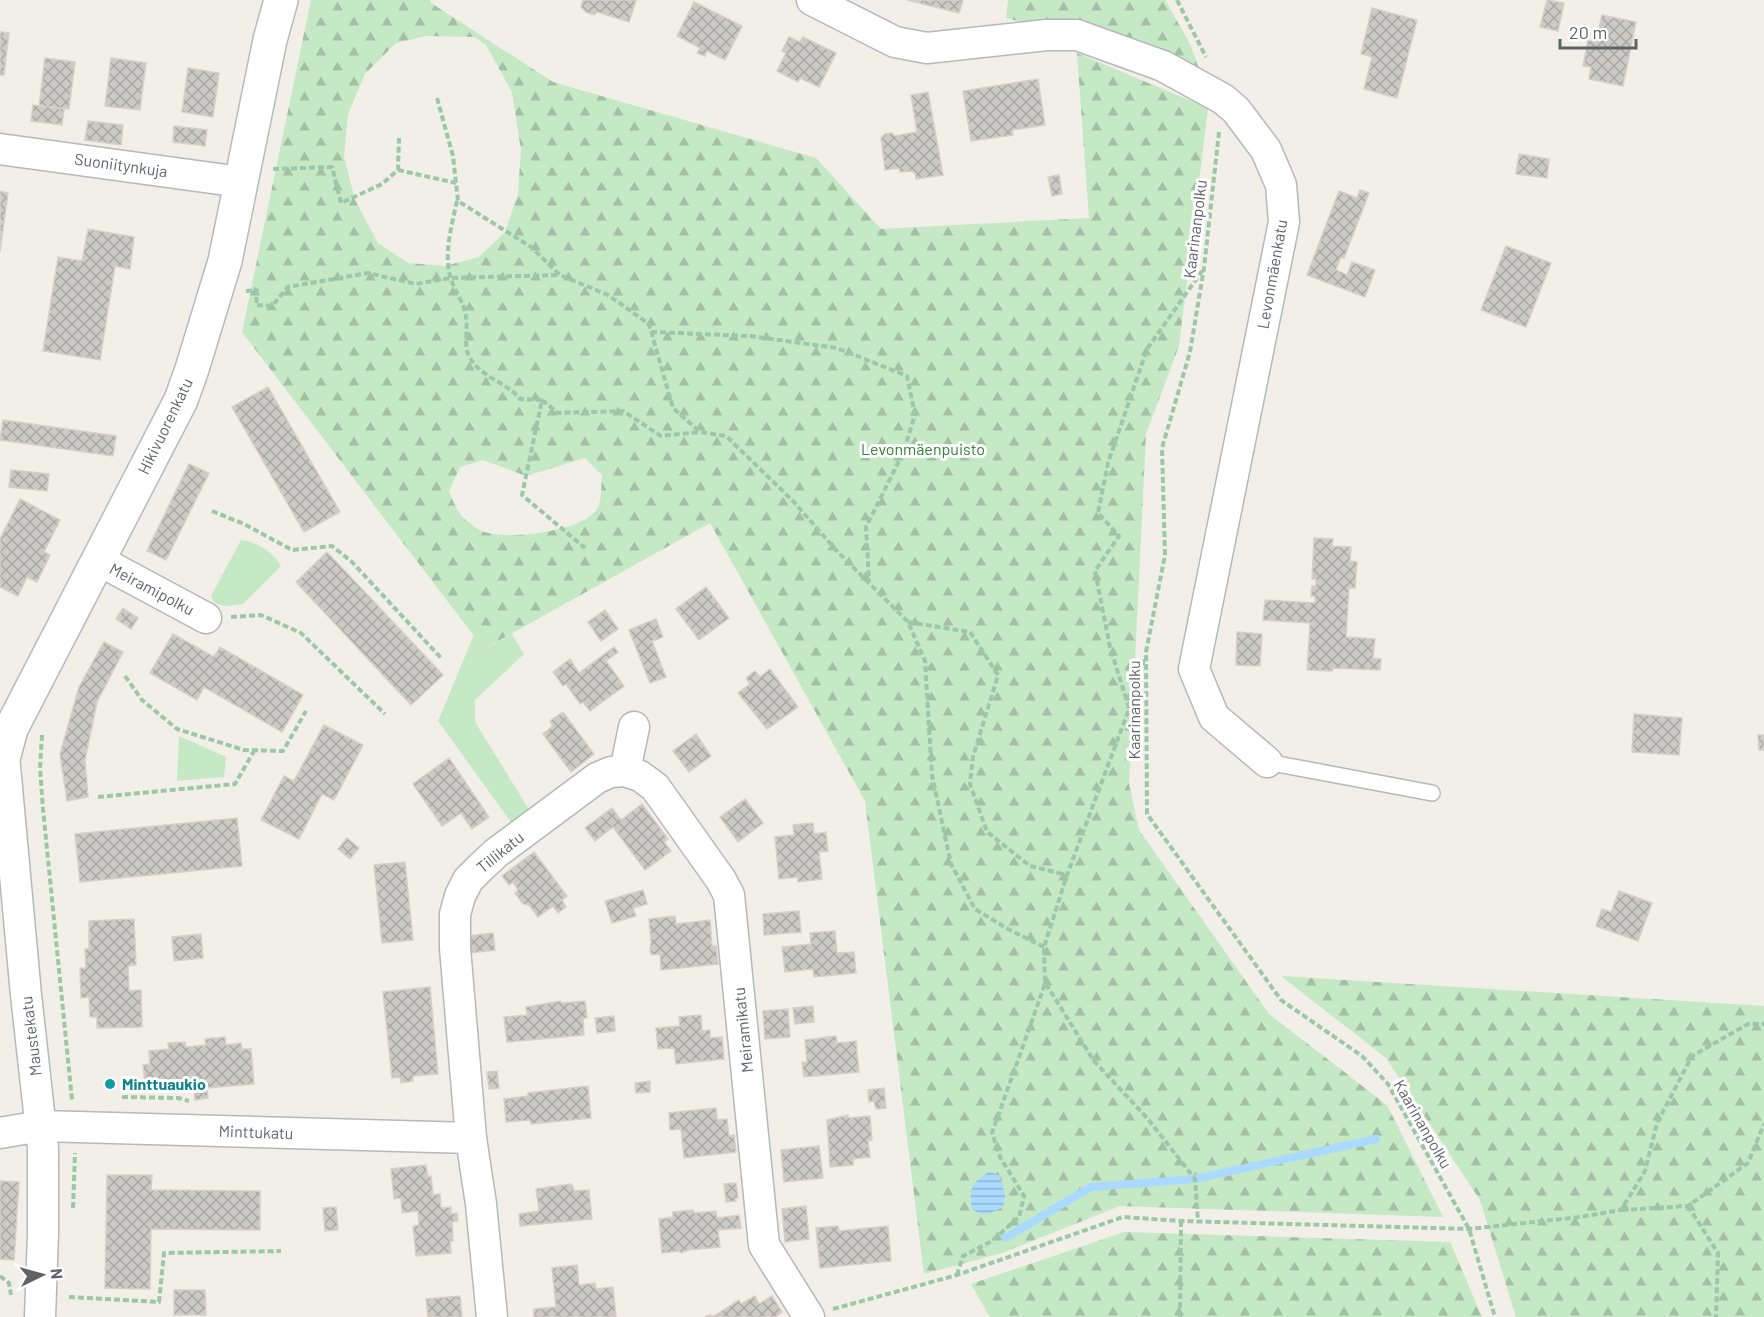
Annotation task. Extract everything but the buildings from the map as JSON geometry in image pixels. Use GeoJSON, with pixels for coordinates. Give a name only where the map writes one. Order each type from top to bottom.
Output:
{"type":"FeatureCollection","features":[{"type":"Feature","properties":{"kind":"street","name":"Hikivuorenkatu"},"geometry":{"type":"LineString","coordinates":[[2,755],[16,720],[180,400],[205,331],[252,176],[270,40],[281,0]]}},
{"type":"Feature","properties":{"kind":"street","name":"Levonmäenkatu"},"geometry":{"type":"LineString","coordinates":[[812,0],[895,42],[927,48],[1047,35],[1077,35],[1163,66],[1223,99],[1236,110],[1266,150],[1281,185],[1284,222],[1194,669],[1214,717],[1267,762]]}},
{"type":"Feature","properties":{"kind":"street","name":"Suoniitynkuja"},"geometry":{"type":"LineString","coordinates":[[0,149],[252,176]]}},
{"type":"Feature","properties":{"kind":"street","name":"Meiramipolku"},"geometry":{"type":"LineString","coordinates":[[98,560],[206,618]]}},
{"type":"Feature","properties":{"kind":"street"},"geometry":{"type":"LineString","coordinates":[[625,771],[634,727]]}},
{"type":"Feature","properties":{"kind":"street","name":"Maustekatu"},"geometry":{"type":"LineString","coordinates":[[2,755],[41,1126],[43,1234],[40,1317]]}},
{"type":"Feature","properties":{"kind":"street","name":"Tillikatu"},"geometry":{"type":"LineString","coordinates":[[471,1138],[455,948],[455,914],[460,896],[468,880],[496,853],[597,778],[611,772],[625,771]]}},
{"type":"Feature","properties":{"kind":"street","name":"Meiramikatu"},"geometry":{"type":"LineString","coordinates":[[625,771],[640,776],[655,787],[722,880],[729,895],[764,1245],[808,1317]]}},
{"type":"Feature","properties":{"kind":"street","name":"Minttukatu"},"geometry":{"type":"LineString","coordinates":[[0,1133],[41,1126],[471,1138]]}},
{"type":"Feature","properties":{"kind":"street"},"geometry":{"type":"LineString","coordinates":[[471,1138],[481,1204],[492,1317]]}},
{"type":"Feature","properties":{"kind":"lane"},"geometry":{"type":"LineString","coordinates":[[1267,762],[1432,793]]}},
{"type":"Feature","properties":{"kind":"path","name":"Kaarinanpolku"},"geometry":{"type":"LineString","coordinates":[[1177,0],[1201,46],[1223,99],[1204,268],[1190,352],[1162,448],[1165,555],[1146,652],[1147,813],[1281,1000],[1362,1056],[1388,1084],[1469,1229],[1495,1317]]}},
{"type":"Feature","properties":{"kind":"path"},"geometry":{"type":"LineString","coordinates":[[438,98],[453,156],[458,201],[451,229],[448,264],[450,278],[466,314],[468,354],[485,374],[514,391],[520,399],[542,400],[558,413],[623,411],[661,436],[700,432],[726,436],[869,581],[908,622],[925,661],[932,776],[951,864],[975,909],[1044,947]]}},
{"type":"Feature","properties":{"kind":"path"},"geometry":{"type":"LineString","coordinates":[[252,176],[332,167],[341,203],[382,184],[398,170],[399,138]]}},
{"type":"Feature","properties":{"kind":"path"},"geometry":{"type":"LineString","coordinates":[[398,170],[456,183]]}},
{"type":"Feature","properties":{"kind":"path"},"geometry":{"type":"LineString","coordinates":[[458,201],[531,247],[560,275],[608,295],[650,324],[672,408],[700,432]]}},
{"type":"Feature","properties":{"kind":"path"},"geometry":{"type":"LineString","coordinates":[[1129,709],[1110,647],[1095,572],[1119,536],[1098,513],[1108,463],[1147,349],[1204,268]]}},
{"type":"Feature","properties":{"kind":"path"},"geometry":{"type":"LineString","coordinates":[[241,291],[257,290],[256,305],[272,306],[288,287],[368,273],[416,284],[450,278],[560,275]]}},
{"type":"Feature","properties":{"kind":"path"},"geometry":{"type":"LineString","coordinates":[[651,332],[750,336],[837,348],[907,376],[915,415],[903,453],[866,526],[869,581]]}},
{"type":"Feature","properties":{"kind":"path"},"geometry":{"type":"LineString","coordinates":[[542,400],[522,495],[585,549]]}},
{"type":"Feature","properties":{"kind":"path"},"geometry":{"type":"LineString","coordinates":[[212,511],[244,524],[292,550],[332,546],[351,561],[442,659]]}},
{"type":"Feature","properties":{"kind":"path"},"geometry":{"type":"LineString","coordinates":[[206,618],[261,615],[302,633],[385,714]]}},
{"type":"Feature","properties":{"kind":"path"},"geometry":{"type":"LineString","coordinates":[[908,622],[970,632],[998,675],[973,758],[970,784],[987,832],[1030,866],[1067,875]]}},
{"type":"Feature","properties":{"kind":"path"},"geometry":{"type":"LineString","coordinates":[[957,1275],[963,1256],[992,1241],[1019,1217],[1024,1196],[1000,1157],[992,1132],[1045,984],[1044,947],[1067,875],[1129,709],[1146,652]]}},
{"type":"Feature","properties":{"kind":"path"},"geometry":{"type":"LineString","coordinates":[[125,676],[142,700],[177,729],[244,750],[283,751],[306,711]]}},
{"type":"Feature","properties":{"kind":"path"},"geometry":{"type":"LineString","coordinates":[[45,724],[40,778],[74,1127],[73,1211]]}},
{"type":"Feature","properties":{"kind":"path"},"geometry":{"type":"LineString","coordinates":[[98,797],[235,784],[254,750]]}},
{"type":"Feature","properties":{"kind":"path"},"geometry":{"type":"LineString","coordinates":[[1045,984],[1094,1062],[1148,1119],[1195,1179],[1198,1221]]}},
{"type":"Feature","properties":{"kind":"path"},"geometry":{"type":"LineString","coordinates":[[1621,1210],[1645,1171],[1657,1123],[1692,1056],[1748,1024],[1764,1024]]}},
{"type":"Feature","properties":{"kind":"path"},"geometry":{"type":"LineString","coordinates":[[808,1317],[957,1275],[1123,1218],[1469,1229],[1580,1217],[1621,1210],[1688,1206],[1748,1163],[1764,1124]]}},
{"type":"Feature","properties":{"kind":"path"},"geometry":{"type":"LineString","coordinates":[[1688,1206],[1718,1253],[1716,1317]]}},
{"type":"Feature","properties":{"kind":"path"},"geometry":{"type":"LineString","coordinates":[[1180,1317],[1181,1221]]}},
{"type":"Feature","properties":{"kind":"path"},"geometry":{"type":"LineString","coordinates":[[69,1298],[159,1302],[164,1253],[281,1251]]}},
{"type":"Feature","properties":{"kind":"path"},"geometry":{"type":"LineString","coordinates":[[0,1276],[9,1283],[13,1302]]}},
{"type":"Feature","properties":{"kind":"path"},"geometry":{"type":"LineString","coordinates":[[69,1307],[70,1287]]}},
{"type":"Feature","properties":{"kind":"green space","name":"Levonmäenpuisto"},"geometry":{"type":"Polygon","coordinates":[[[311,0],[430,0],[431,3],[553,82],[816,158],[881,229],[1089,218],[1077,53],[1208,108],[1179,346],[1146,434],[1129,784],[1139,830],[1269,1014],[1387,1105],[1443,1217],[1120,1206],[1002,1253],[924,1274],[865,801],[710,523],[484,649],[242,332],[311,0]],[[426,36],[396,43],[365,74],[348,114],[344,157],[355,200],[378,243],[408,263],[445,266],[479,257],[505,232],[518,194],[521,150],[512,92],[486,45],[474,37],[426,36]],[[585,458],[526,476],[483,460],[460,467],[449,491],[460,514],[480,530],[506,535],[524,535],[561,528],[591,516],[598,507],[602,475],[585,458]]]}},
{"type":"Feature","properties":{"kind":"green space"},"geometry":{"type":"Polygon","coordinates":[[[1008,0],[1165,0],[1189,42],[1201,72],[1161,48],[1084,24],[1029,24],[1006,18],[1008,0]]]}},
{"type":"Feature","properties":{"kind":"green space"},"geometry":{"type":"Polygon","coordinates":[[[241,540],[264,548],[281,566],[243,604],[226,606],[214,603],[211,596],[241,540]]]}},
{"type":"Feature","properties":{"kind":"green space"},"geometry":{"type":"Polygon","coordinates":[[[512,634],[524,654],[475,700],[475,722],[530,811],[513,825],[438,721],[474,635],[485,649],[512,634]]]}},
{"type":"Feature","properties":{"kind":"green space"},"geometry":{"type":"Polygon","coordinates":[[[179,736],[226,757],[224,777],[177,781],[179,736]]]}},
{"type":"Feature","properties":{"kind":"green space"},"geometry":{"type":"Polygon","coordinates":[[[1281,976],[1764,1006],[1764,1317],[1516,1317],[1480,1200],[1386,1058],[1281,976]]]}},
{"type":"Feature","properties":{"kind":"green space"},"geometry":{"type":"Polygon","coordinates":[[[1124,1232],[1450,1242],[1482,1317],[990,1317],[971,1284],[1124,1232]]]}},
{"type":"Feature","properties":{"kind":"water"},"geometry":{"type":"Polygon","coordinates":[[[989,1172],[1000,1175],[1005,1196],[1003,1207],[984,1214],[972,1209],[971,1191],[975,1183],[989,1172]]]}},
{"type":"Feature","properties":{"kind":"waterway"},"geometry":{"type":"LineString","coordinates":[[1005,1238],[1091,1187],[1195,1179],[1376,1139]]}},
{"type":"Feature","properties":{"kind":"place","name":"Minttuaukio"},"geometry":{"type":"Point","coordinates":[110,1084]}}]}
